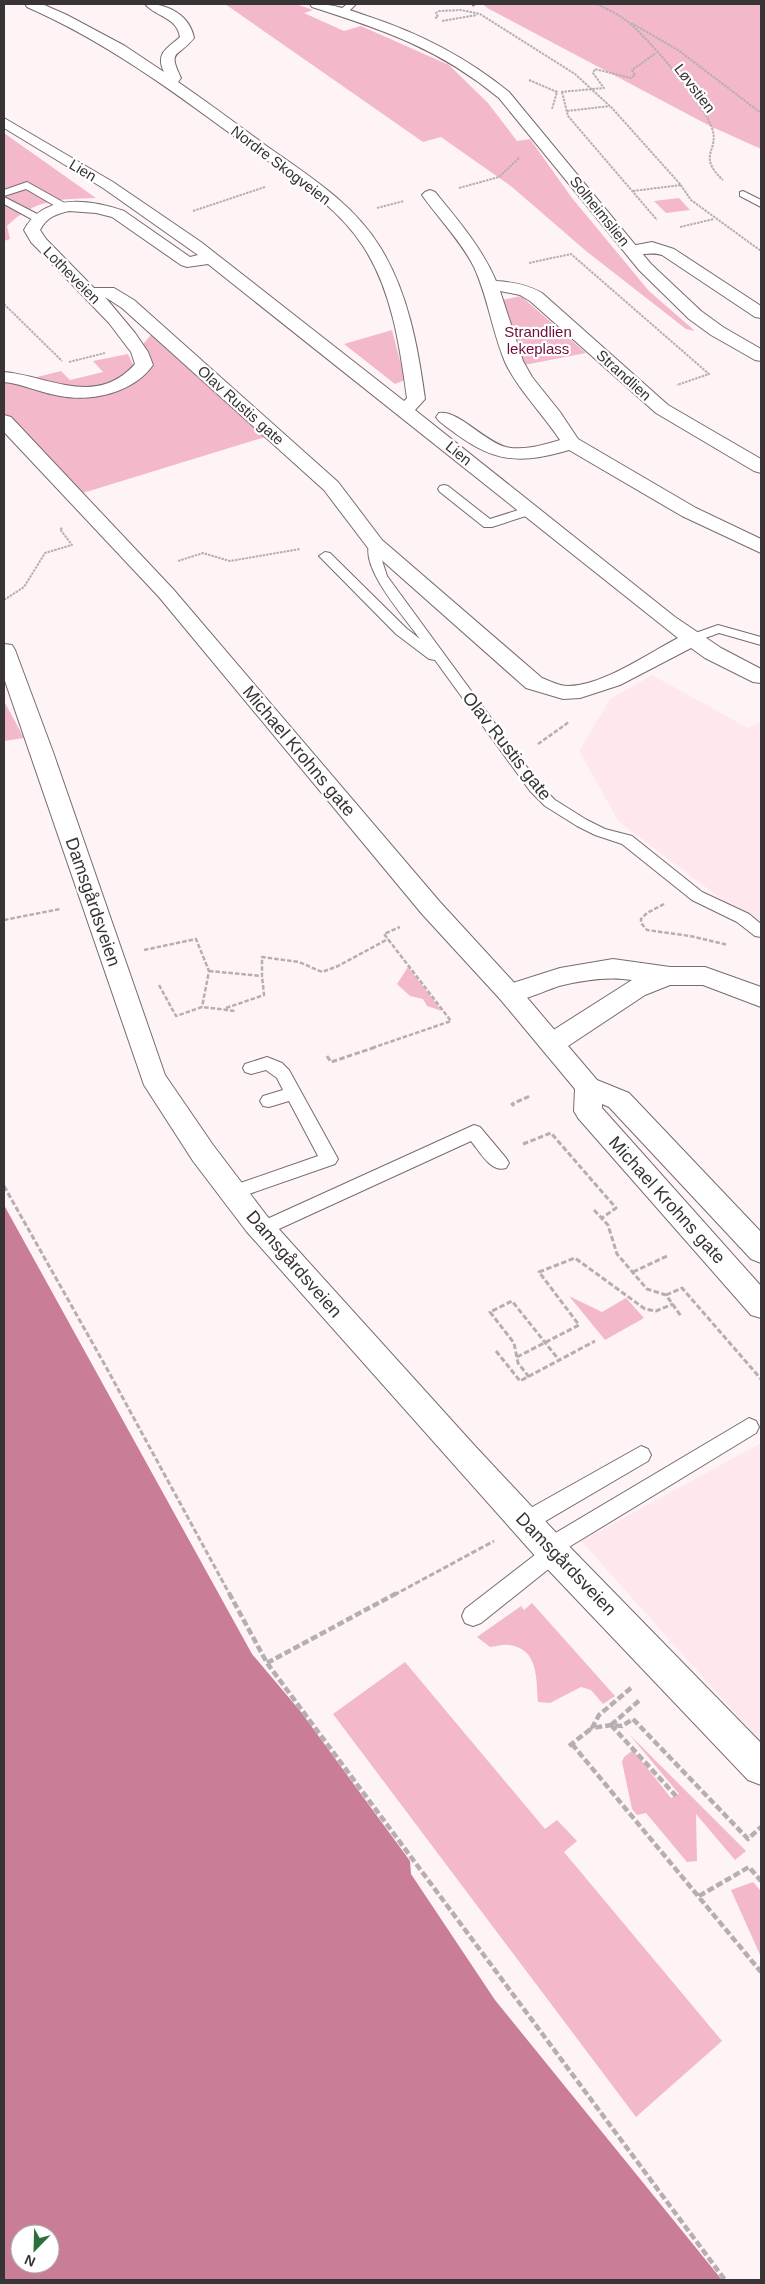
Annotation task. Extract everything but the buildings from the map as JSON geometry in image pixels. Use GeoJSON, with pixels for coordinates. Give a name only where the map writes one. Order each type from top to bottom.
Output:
{"type":"FeatureCollection","features":[{"type":"Feature","properties":{"kind":"street","name":"Nordre Skogveien"},"geometry":{"type":"LineString","coordinates":[[32,4],[107,40],[301,178],[347,216],[360,230],[372,247],[383,269],[401,320],[411,361],[416,399],[405,410]]}},
{"type":"Feature","properties":{"kind":"street"},"geometry":{"type":"LineString","coordinates":[[152,4],[179,21],[187,30],[187,38],[167,56],[166,62],[174,78],[169,83]]}},
{"type":"Feature","properties":{"kind":"street","name":"Solheimslien"},"geometry":{"type":"LineString","coordinates":[[317,4],[348,8],[458,59],[483,76],[504,95],[632,250],[652,247],[668,252],[761,313]]}},
{"type":"Feature","properties":{"kind":"street","name":"Lien"},"geometry":{"type":"LineString","coordinates":[[4,122],[108,185],[162,221],[405,410],[692,639],[713,653],[761,677]]}},
{"type":"Feature","properties":{"kind":"street"},"geometry":{"type":"LineString","coordinates":[[430,195],[471,248],[490,286],[514,360],[524,379],[554,416],[571,443],[689,512],[761,547]]}},
{"type":"Feature","properties":{"kind":"street"},"geometry":{"type":"LineString","coordinates":[[40,218],[53,210],[89,206],[118,214],[187,262],[212,258]]}},
{"type":"Feature","properties":{"kind":"street","name":"Lotheveien"},"geometry":{"type":"LineString","coordinates":[[4,377],[22,379],[63,391],[99,390],[128,381],[138,374],[144,365],[143,357],[137,345],[100,303],[39,242],[32,230],[33,224],[40,218]]}},
{"type":"Feature","properties":{"kind":"street"},"geometry":{"type":"LineString","coordinates":[[632,250],[645,267],[695,315],[717,331],[761,356]]}},
{"type":"Feature","properties":{"kind":"street","name":"Strandlien"},"geometry":{"type":"LineString","coordinates":[[490,286],[511,287],[535,296],[556,312],[662,409],[761,467]]}},
{"type":"Feature","properties":{"kind":"street","name":"Olav Rustis gate"},"geometry":{"type":"LineString","coordinates":[[89,293],[108,292],[128,304],[228,391],[331,486],[375,544],[534,683],[555,692],[569,694],[595,689],[692,639]]}},
{"type":"Feature","properties":{"kind":"street"},"geometry":{"type":"LineString","coordinates":[[405,410],[437,412],[472,439],[494,450],[532,454],[542,453],[571,443]]}},
{"type":"Feature","properties":{"kind":"street","name":"Michael Krohns gate"},"geometry":{"type":"LineString","coordinates":[[4,421],[166,593],[431,908],[509,993],[588,1087],[618,1100],[761,1250]]}},
{"type":"Feature","properties":{"kind":"street","name":"Damsgårdsveien"},"geometry":{"type":"LineString","coordinates":[[4,650],[42,752],[153,1078],[232,1193],[262,1229],[525,1522],[761,1768]]}},
{"type":"Feature","properties":{"kind":"street"},"geometry":{"type":"LineString","coordinates":[[509,993],[560,977],[613,968],[670,976],[705,976],[750,992],[761,998]]}},
{"type":"Feature","properties":{"kind":"street"},"geometry":{"type":"LineString","coordinates":[[553,1044],[636,989],[649,982],[670,976]]}},
{"type":"Feature","properties":{"kind":"street","name":"Michael Krohns gate"},"geometry":{"type":"LineString","coordinates":[[588,1087],[588,1111],[761,1306]]}},
{"type":"Feature","properties":{"kind":"lane"},"geometry":{"type":"LineString","coordinates":[[4,193],[27,185],[66,208]]}},
{"type":"Feature","properties":{"kind":"lane"},"geometry":{"type":"LineString","coordinates":[[743,194],[761,204]]}},
{"type":"Feature","properties":{"kind":"lane"},"geometry":{"type":"LineString","coordinates":[[4,200],[40,218]]}},
{"type":"Feature","properties":{"kind":"lane"},"geometry":{"type":"LineString","coordinates":[[444,489],[488,524],[531,510]]}},
{"type":"Feature","properties":{"kind":"lane","name":"Olav Rustis gate"},"geometry":{"type":"LineString","coordinates":[[375,544],[373,551],[381,576],[535,788],[550,803],[600,832],[628,840],[696,896],[743,918],[761,932]]}},
{"type":"Feature","properties":{"kind":"lane"},"geometry":{"type":"LineString","coordinates":[[325,556],[401,632],[444,664]]}},
{"type":"Feature","properties":{"kind":"lane"},"geometry":{"type":"LineString","coordinates":[[692,639],[718,628],[761,641]]}},
{"type":"Feature","properties":{"kind":"lane"},"geometry":{"type":"LineString","coordinates":[[232,1193],[329,1159],[319,1124],[293,1093],[283,1074],[276,1067],[267,1063],[250,1068]]}},
{"type":"Feature","properties":{"kind":"lane"},"geometry":{"type":"LineString","coordinates":[[269,1101],[293,1093]]}},
{"type":"Feature","properties":{"kind":"lane"},"geometry":{"type":"LineString","coordinates":[[262,1229],[474,1132],[500,1164]]}},
{"type":"Feature","properties":{"kind":"lane"},"geometry":{"type":"LineString","coordinates":[[473,1616],[551,1550],[749,1428]]}},
{"type":"Feature","properties":{"kind":"lane"},"geometry":{"type":"LineString","coordinates":[[525,1522],[641,1454]]}},
{"type":"Feature","properties":{"kind":"path","name":"Løvstien"},"geometry":{"type":"LineString","coordinates":[[597,4],[678,50],[761,113]]}},
{"type":"Feature","properties":{"kind":"path"},"geometry":{"type":"LineString","coordinates":[[438,18],[436,13],[439,11],[461,10],[480,14],[575,74],[610,106],[681,186],[690,200],[761,251]]}},
{"type":"Feature","properties":{"kind":"path"},"geometry":{"type":"LineString","coordinates":[[438,21],[480,14]]}},
{"type":"Feature","properties":{"kind":"path","name":"Løvstien"},"geometry":{"type":"LineString","coordinates":[[626,21],[656,53],[704,113],[712,130],[709,162],[716,174],[743,194]]}},
{"type":"Feature","properties":{"kind":"path"},"geometry":{"type":"LineString","coordinates":[[557,92],[604,88],[603,84],[593,73],[593,70],[632,78],[635,75],[632,70],[656,53]]}},
{"type":"Feature","properties":{"kind":"path"},"geometry":{"type":"LineString","coordinates":[[562,92],[568,116],[660,223]]}},
{"type":"Feature","properties":{"kind":"path"},"geometry":{"type":"LineString","coordinates":[[567,111],[610,106]]}},
{"type":"Feature","properties":{"kind":"path"},"geometry":{"type":"LineString","coordinates":[[479,182],[499,177],[518,157],[530,159],[523,138],[531,128]]}},
{"type":"Feature","properties":{"kind":"path"},"geometry":{"type":"LineString","coordinates":[[162,221],[287,180],[301,178]]}},
{"type":"Feature","properties":{"kind":"path"},"geometry":{"type":"LineString","coordinates":[[632,191],[681,186]]}},
{"type":"Feature","properties":{"kind":"path"},"geometry":{"type":"LineString","coordinates":[[369,210],[405,201]]}},
{"type":"Feature","properties":{"kind":"path"},"geometry":{"type":"LineString","coordinates":[[677,228],[714,219]]}},
{"type":"Feature","properties":{"kind":"path"},"geometry":{"type":"LineString","coordinates":[[534,262],[571,254],[709,374],[679,384]]}},
{"type":"Feature","properties":{"kind":"path"},"geometry":{"type":"LineString","coordinates":[[4,304],[64,363],[137,345]]}},
{"type":"Feature","properties":{"kind":"path"},"geometry":{"type":"LineString","coordinates":[[687,355],[696,352]]}},
{"type":"Feature","properties":{"kind":"path"},"geometry":{"type":"LineString","coordinates":[[4,600],[12,597],[30,580],[45,553],[72,545],[60,529],[65,527]]}},
{"type":"Feature","properties":{"kind":"path"},"geometry":{"type":"LineString","coordinates":[[176,562],[203,553],[230,561],[301,549]]}},
{"type":"Feature","properties":{"kind":"path"},"geometry":{"type":"LineString","coordinates":[[538,745],[566,724]]}},
{"type":"Feature","properties":{"kind":"path"},"geometry":{"type":"LineString","coordinates":[[4,920],[61,908]]}},
{"type":"Feature","properties":{"kind":"path"},"geometry":{"type":"LineString","coordinates":[[327,1056],[332,1062],[451,1021],[384,934],[400,927]]}},
{"type":"Feature","properties":{"kind":"path"},"geometry":{"type":"LineString","coordinates":[[135,952],[196,939],[209,971],[202,1007]]}},
{"type":"Feature","properties":{"kind":"path"},"geometry":{"type":"LineString","coordinates":[[223,1009],[264,995],[262,958],[298,962],[322,972],[338,966],[388,939]]}},
{"type":"Feature","properties":{"kind":"path"},"geometry":{"type":"LineString","coordinates":[[209,971],[262,976]]}},
{"type":"Feature","properties":{"kind":"path"},"geometry":{"type":"LineString","coordinates":[[157,981],[176,1016],[202,1007],[235,1011]]}},
{"type":"Feature","properties":{"kind":"path"},"geometry":{"type":"LineString","coordinates":[[514,1106],[512,1104],[530,1096]]}},
{"type":"Feature","properties":{"kind":"path"},"geometry":{"type":"LineString","coordinates":[[522,1145],[552,1133],[616,1208],[602,1218]]}},
{"type":"Feature","properties":{"kind":"path"},"geometry":{"type":"LineString","coordinates":[[4,1186],[106,1367],[267,1662],[419,1862],[725,2280]]}},
{"type":"Feature","properties":{"kind":"path"},"geometry":{"type":"LineString","coordinates":[[594,1210],[608,1225],[617,1254],[647,1289],[666,1295],[681,1316]]}},
{"type":"Feature","properties":{"kind":"path"},"geometry":{"type":"LineString","coordinates":[[633,1272],[667,1256]]}},
{"type":"Feature","properties":{"kind":"path"},"geometry":{"type":"LineString","coordinates":[[517,1357],[579,1325],[539,1272],[576,1258],[646,1309],[656,1311],[672,1304]]}},
{"type":"Feature","properties":{"kind":"path"},"geometry":{"type":"LineString","coordinates":[[666,1295],[682,1288],[761,1379]]}},
{"type":"Feature","properties":{"kind":"path"},"geometry":{"type":"LineString","coordinates":[[529,1377],[518,1363],[514,1343],[490,1312],[512,1301],[559,1360]]}},
{"type":"Feature","properties":{"kind":"path"},"geometry":{"type":"LineString","coordinates":[[496,1351],[520,1382],[596,1341]]}},
{"type":"Feature","properties":{"kind":"path"},"geometry":{"type":"LineString","coordinates":[[267,1662],[495,1540]]}},
{"type":"Feature","properties":{"kind":"path"},"geometry":{"type":"LineString","coordinates":[[633,1686],[599,1714],[592,1728],[570,1745],[761,1972]]}},
{"type":"Feature","properties":{"kind":"path"},"geometry":{"type":"LineString","coordinates":[[611,1725],[644,1697]]}},
{"type":"Feature","properties":{"kind":"path"},"geometry":{"type":"LineString","coordinates":[[592,1728],[611,1725],[622,1726],[633,1718],[748,1839],[761,1827]]}},
{"type":"Feature","properties":{"kind":"path"},"geometry":{"type":"LineString","coordinates":[[611,1725],[676,1796]]}},
{"type":"Feature","properties":{"kind":"path"},"geometry":{"type":"LineString","coordinates":[[699,1896],[749,1867],[761,1880]]}},
{"type":"Feature","properties":{"kind":"shaded area"},"geometry":{"type":"Polygon","coordinates":[[[652,675],[748,728],[761,721],[761,929],[619,822],[579,751],[610,699],[652,675]]]}},
{"type":"Feature","properties":{"kind":"shaded area"},"geometry":{"type":"Polygon","coordinates":[[[4,1205],[252,1654],[301,1712],[410,1861],[411,1874],[495,2000],[722,2280],[4,2280],[4,1205]]]}},
{"type":"Feature","properties":{"kind":"shaded area"},"geometry":{"type":"Polygon","coordinates":[[[761,1443],[761,1742],[581,1541],[761,1443]]]}},
{"type":"Feature","properties":{"kind":"green space"},"geometry":{"type":"Polygon","coordinates":[[[225,4],[296,4],[313,10],[304,13],[344,31],[361,26],[449,65],[488,103],[517,141],[530,139],[572,198],[649,291],[695,331],[686,329],[586,251],[512,187],[441,137],[423,142],[225,4]]]}},
{"type":"Feature","properties":{"kind":"green space"},"geometry":{"type":"Polygon","coordinates":[[[482,4],[761,4],[761,149],[710,126],[482,4]]]}},
{"type":"Feature","properties":{"kind":"green space"},"geometry":{"type":"Polygon","coordinates":[[[4,133],[96,198],[59,200],[28,210],[7,226],[10,239],[4,241],[4,133]]]}},
{"type":"Feature","properties":{"kind":"green space"},"geometry":{"type":"Polygon","coordinates":[[[679,198],[690,210],[666,213],[654,201],[679,198]]]}},
{"type":"Feature","properties":{"kind":"green space","name":"Strandlien lekeplass"},"geometry":{"type":"Polygon","coordinates":[[[521,296],[586,353],[524,365],[502,300],[521,296]]]}},
{"type":"Feature","properties":{"kind":"green space"},"geometry":{"type":"Polygon","coordinates":[[[155,330],[275,434],[73,496],[4,421],[4,378],[25,380],[61,371],[70,380],[103,372],[93,361],[128,354],[137,373],[139,349],[155,330]]]}},
{"type":"Feature","properties":{"kind":"green space"},"geometry":{"type":"Polygon","coordinates":[[[392,330],[405,380],[395,384],[344,344],[392,330]]]}},
{"type":"Feature","properties":{"kind":"green space"},"geometry":{"type":"Polygon","coordinates":[[[4,701],[24,738],[4,741],[4,701]]]}},
{"type":"Feature","properties":{"kind":"green space"},"geometry":{"type":"Polygon","coordinates":[[[408,967],[442,1011],[427,1006],[423,999],[410,996],[397,984],[408,967]]]}},
{"type":"Feature","properties":{"kind":"green space"},"geometry":{"type":"Polygon","coordinates":[[[569,1296],[602,1312],[626,1298],[644,1318],[605,1340],[569,1296]]]}},
{"type":"Feature","properties":{"kind":"green space"},"geometry":{"type":"Polygon","coordinates":[[[532,1603],[615,1696],[603,1704],[591,1690],[581,1687],[550,1703],[538,1702],[534,1666],[526,1652],[509,1645],[490,1647],[477,1637],[521,1606],[524,1610],[532,1603]]]}},
{"type":"Feature","properties":{"kind":"green space"},"geometry":{"type":"Polygon","coordinates":[[[405,1662],[545,1829],[557,1820],[577,1841],[564,1852],[722,2041],[636,2117],[333,1714],[405,1662]]]}},
{"type":"Feature","properties":{"kind":"green space"},"geometry":{"type":"Polygon","coordinates":[[[629,1734],[746,1851],[735,1860],[696,1814],[697,1861],[687,1862],[646,1813],[637,1815],[632,1809],[622,1762],[624,1757],[633,1750],[671,1798],[679,1794],[629,1734]]]}},
{"type":"Feature","properties":{"kind":"green space"},"geometry":{"type":"Polygon","coordinates":[[[753,1882],[761,1891],[761,1957],[731,1890],[753,1882]]]}}]}
